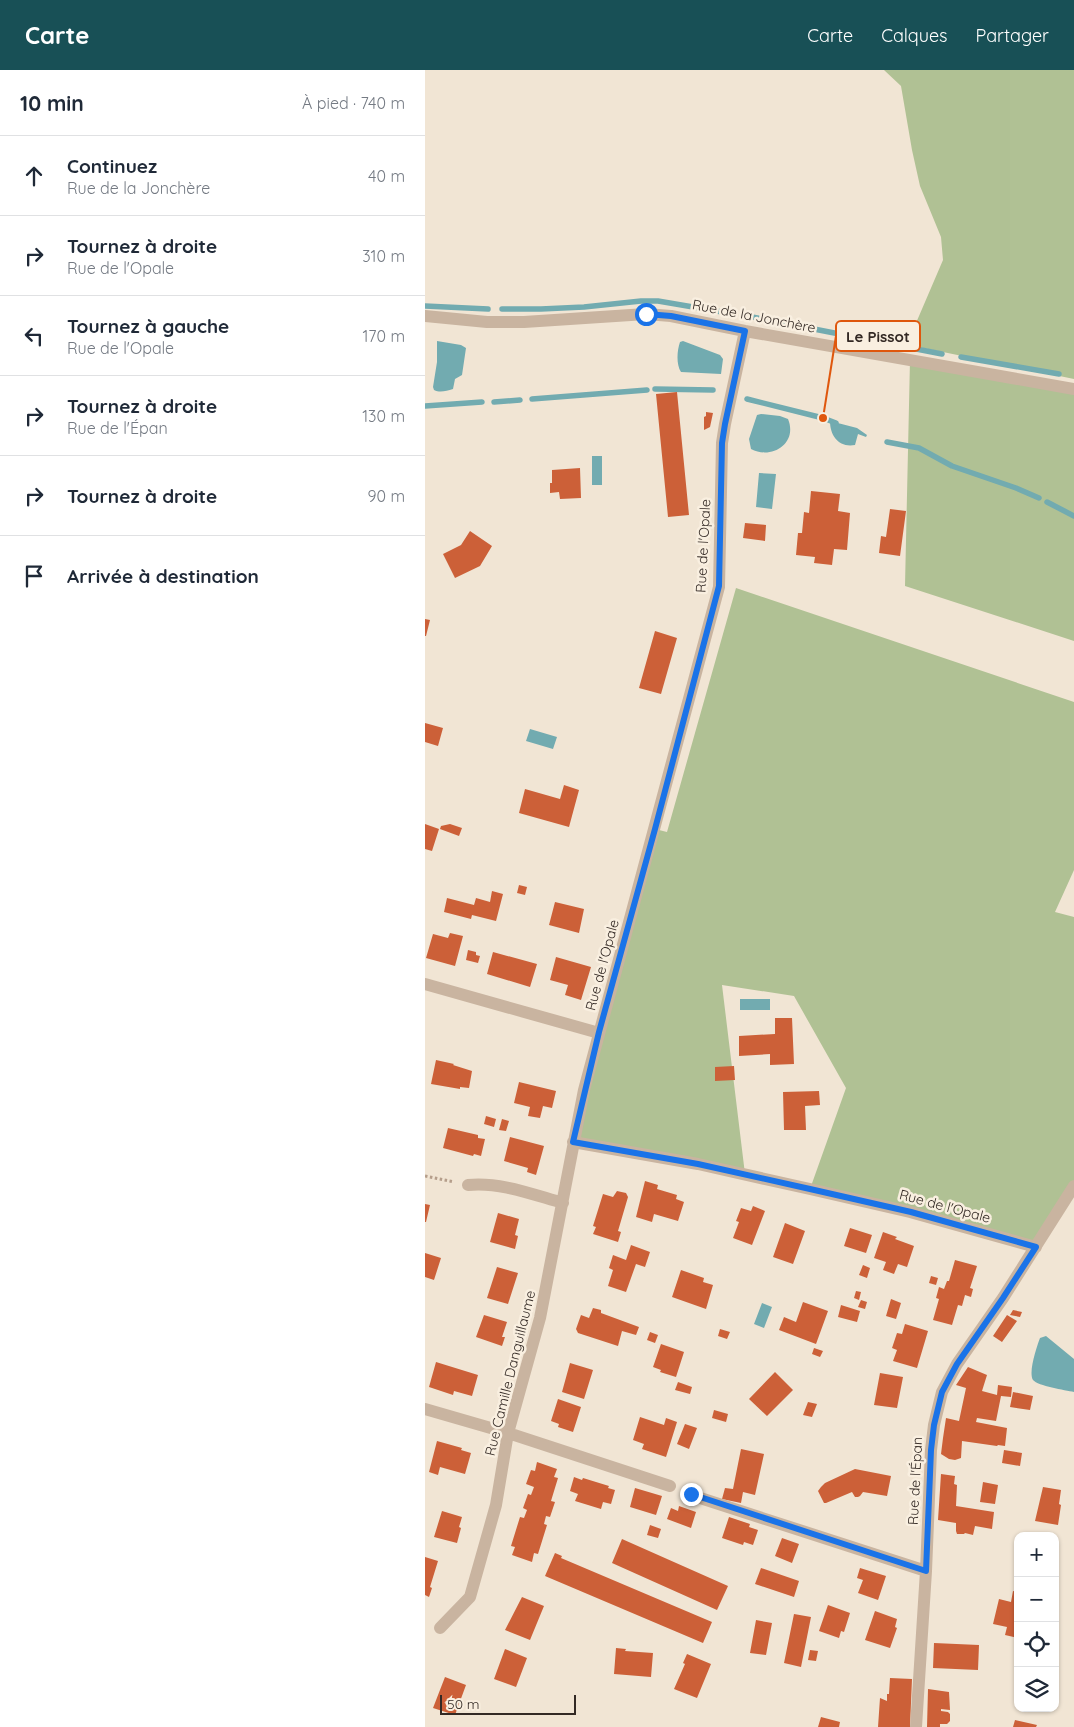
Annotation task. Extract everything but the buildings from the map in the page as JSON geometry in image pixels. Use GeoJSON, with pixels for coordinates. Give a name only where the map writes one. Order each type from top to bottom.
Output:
{"type":"FeatureCollection","features":[{"type":"Feature","properties":{"kind":"street","name":"Rue de la Jonchère"},"geometry":{"type":"LineString","coordinates":[[425,316],[487,322],[525,322],[646,314],[671,316],[745,331],[1074,389]]}},
{"type":"Feature","properties":{"kind":"street","name":"Rue de l'Opale"},"geometry":{"type":"LineString","coordinates":[[745,331],[722,443],[719,586],[599,1032],[573,1142],[698,1164],[810,1189],[911,1212],[1036,1247]]}},
{"type":"Feature","properties":{"kind":"street"},"geometry":{"type":"LineString","coordinates":[[425,984],[599,1032]]}},
{"type":"Feature","properties":{"kind":"street","name":"Rue Camille Danguillaume"},"geometry":{"type":"LineString","coordinates":[[440,1628],[470,1597],[497,1505],[508,1433],[540,1318],[573,1142]]}},
{"type":"Feature","properties":{"kind":"street"},"geometry":{"type":"LineString","coordinates":[[468,1186],[500,1185],[563,1203]]}},
{"type":"Feature","properties":{"kind":"street","name":"Rue de l'Épan"},"geometry":{"type":"LineString","coordinates":[[916,1727],[926,1571],[931,1450],[934,1425],[942,1392],[957,1364],[1003,1298],[1074,1186]]}},
{"type":"Feature","properties":{"kind":"street"},"geometry":{"type":"LineString","coordinates":[[425,1409],[508,1433],[670,1486]]}},
{"type":"Feature","properties":{"kind":"street"},"geometry":{"type":"LineString","coordinates":[[691,1494],[926,1571]]}},
{"type":"Feature","properties":{"kind":"path"},"geometry":{"type":"LineString","coordinates":[[425,1176],[468,1186]]}},
{"type":"Feature","properties":{"kind":"green space"},"geometry":{"type":"Polygon","coordinates":[[[884,70],[1074,70],[1074,379],[909,345],[913,330],[943,260],[941,237],[920,186],[901,86],[884,70]]]}},
{"type":"Feature","properties":{"kind":"green space"},"geometry":{"type":"Polygon","coordinates":[[[910,360],[1074,392],[1074,641],[905,586],[910,360]]]}},
{"type":"Feature","properties":{"kind":"green space"},"geometry":{"type":"Polygon","coordinates":[[[736,588],[1074,702],[1074,870],[1055,912],[1074,917],[1074,1186],[1036,1247],[810,1189],[846,1088],[794,996],[722,985],[745,1174],[573,1142],[655,829],[667,832],[736,588]]]}},
{"type":"Feature","properties":{"kind":"water"},"geometry":{"type":"Polygon","coordinates":[[[437,341],[461,345],[466,348],[462,375],[455,379],[453,389],[439,391],[434,390],[433,387],[437,362],[437,341]]]}},
{"type":"Feature","properties":{"kind":"water"},"geometry":{"type":"Polygon","coordinates":[[[683,341],[720,355],[723,359],[721,374],[681,372],[678,365],[678,353],[680,342],[683,341]]]}},
{"type":"Feature","properties":{"kind":"water"},"geometry":{"type":"Polygon","coordinates":[[[761,414],[788,419],[789,435],[786,442],[775,451],[759,452],[751,449],[749,439],[757,415],[761,414]]]}},
{"type":"Feature","properties":{"kind":"water"},"geometry":{"type":"Polygon","coordinates":[[[830,421],[857,428],[867,435],[866,437],[858,434],[855,445],[844,445],[834,436],[830,421]]]}},
{"type":"Feature","properties":{"kind":"water"},"geometry":{"type":"Polygon","coordinates":[[[592,456],[602,456],[602,485],[592,485],[592,456]]]}},
{"type":"Feature","properties":{"kind":"water"},"geometry":{"type":"Polygon","coordinates":[[[759,473],[776,474],[772,509],[756,507],[759,473]]]}},
{"type":"Feature","properties":{"kind":"water"},"geometry":{"type":"Polygon","coordinates":[[[530,729],[557,737],[553,749],[526,741],[530,729]]]}},
{"type":"Feature","properties":{"kind":"water"},"geometry":{"type":"Polygon","coordinates":[[[740,999],[770,999],[770,1010],[740,1010],[740,999]]]}},
{"type":"Feature","properties":{"kind":"water"},"geometry":{"type":"Polygon","coordinates":[[[762,1303],[772,1307],[764,1328],[754,1324],[762,1303]]]}},
{"type":"Feature","properties":{"kind":"water"},"geometry":{"type":"Polygon","coordinates":[[[1046,1336],[1074,1359],[1074,1392],[1046,1386],[1033,1380],[1032,1365],[1035,1353],[1040,1338],[1046,1336]]]}},
{"type":"Feature","properties":{"kind":"waterway"},"geometry":{"type":"LineString","coordinates":[[502,309],[584,307],[658,301],[734,314]]}},
{"type":"Feature","properties":{"kind":"waterway"},"geometry":{"type":"LineString","coordinates":[[425,306],[488,309]]}},
{"type":"Feature","properties":{"kind":"waterway"},"geometry":{"type":"LineString","coordinates":[[747,316],[942,354]]}},
{"type":"Feature","properties":{"kind":"waterway"},"geometry":{"type":"LineString","coordinates":[[961,357],[1059,374]]}},
{"type":"Feature","properties":{"kind":"waterway"},"geometry":{"type":"LineString","coordinates":[[655,389],[713,390]]}},
{"type":"Feature","properties":{"kind":"waterway"},"geometry":{"type":"LineString","coordinates":[[532,399],[647,390]]}},
{"type":"Feature","properties":{"kind":"waterway"},"geometry":{"type":"LineString","coordinates":[[747,399],[836,423]]}},
{"type":"Feature","properties":{"kind":"waterway"},"geometry":{"type":"LineString","coordinates":[[494,402],[520,400]]}},
{"type":"Feature","properties":{"kind":"waterway"},"geometry":{"type":"LineString","coordinates":[[425,406],[482,402]]}},
{"type":"Feature","properties":{"kind":"waterway"},"geometry":{"type":"LineString","coordinates":[[887,442],[919,448],[952,466],[1039,498]]}},
{"type":"Feature","properties":{"kind":"waterway"},"geometry":{"type":"LineString","coordinates":[[1047,502],[1074,516]]}},
{"type":"Feature","properties":{"kind":"place","name":"Le Pissot"},"geometry":{"type":"Point","coordinates":[823,418]}},
{"type":"Feature","properties":{"kind":"route"},"geometry":{"type":"LineString","coordinates":[[646,314],[671,316],[745,331],[722,443],[719,586],[599,1032],[573,1142],[698,1164],[810,1189],[911,1212],[1036,1247],[957,1364],[942,1392],[934,1425],[931,1450],[926,1571],[691,1494]]}}]}
